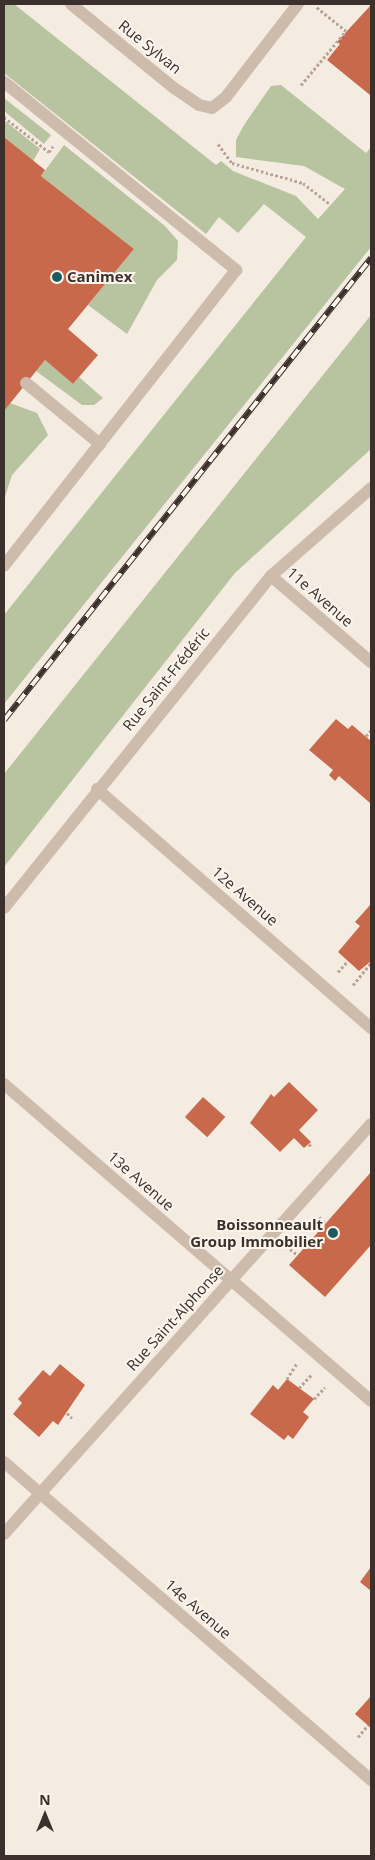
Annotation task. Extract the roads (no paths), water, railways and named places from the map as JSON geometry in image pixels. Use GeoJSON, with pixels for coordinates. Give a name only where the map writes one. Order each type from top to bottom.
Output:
{"type":"FeatureCollection","features":[{"type":"Feature","properties":{"kind":"street","name":"Rue Sylvan"},"geometry":{"type":"LineString","coordinates":[[72,4],[174,88],[199,105],[212,108],[226,97],[298,4]]}},
{"type":"Feature","properties":{"kind":"street"},"geometry":{"type":"LineString","coordinates":[[4,82],[236,270],[4,566]]}},
{"type":"Feature","properties":{"kind":"street"},"geometry":{"type":"LineString","coordinates":[[26,383],[100,444]]}},
{"type":"Feature","properties":{"kind":"street","name":"Rue Saint-Frédéric"},"geometry":{"type":"LineString","coordinates":[[4,908],[97,789],[271,576],[371,488]]}},
{"type":"Feature","properties":{"kind":"street","name":"11e Avenue"},"geometry":{"type":"LineString","coordinates":[[271,576],[371,662]]}},
{"type":"Feature","properties":{"kind":"street","name":"12e Avenue"},"geometry":{"type":"LineString","coordinates":[[97,789],[371,1028]]}},
{"type":"Feature","properties":{"kind":"street","name":"13e Avenue"},"geometry":{"type":"LineString","coordinates":[[4,1084],[371,1401]]}},
{"type":"Feature","properties":{"kind":"street","name":"Rue Saint-Alphonse"},"geometry":{"type":"LineString","coordinates":[[4,1534],[371,1124]]}},
{"type":"Feature","properties":{"kind":"street","name":"14e Avenue"},"geometry":{"type":"LineString","coordinates":[[4,1462],[371,1780]]}},
{"type":"Feature","properties":{"kind":"railway"},"geometry":{"type":"LineString","coordinates":[[4,720],[371,258]]}},
{"type":"Feature","properties":{"kind":"place","name":"Canimex"},"geometry":{"type":"Point","coordinates":[57,277]}},
{"type":"Feature","properties":{"kind":"place","name":"Boissonneault Group Immobilier"},"geometry":{"type":"Point","coordinates":[333,1233]}}]}
